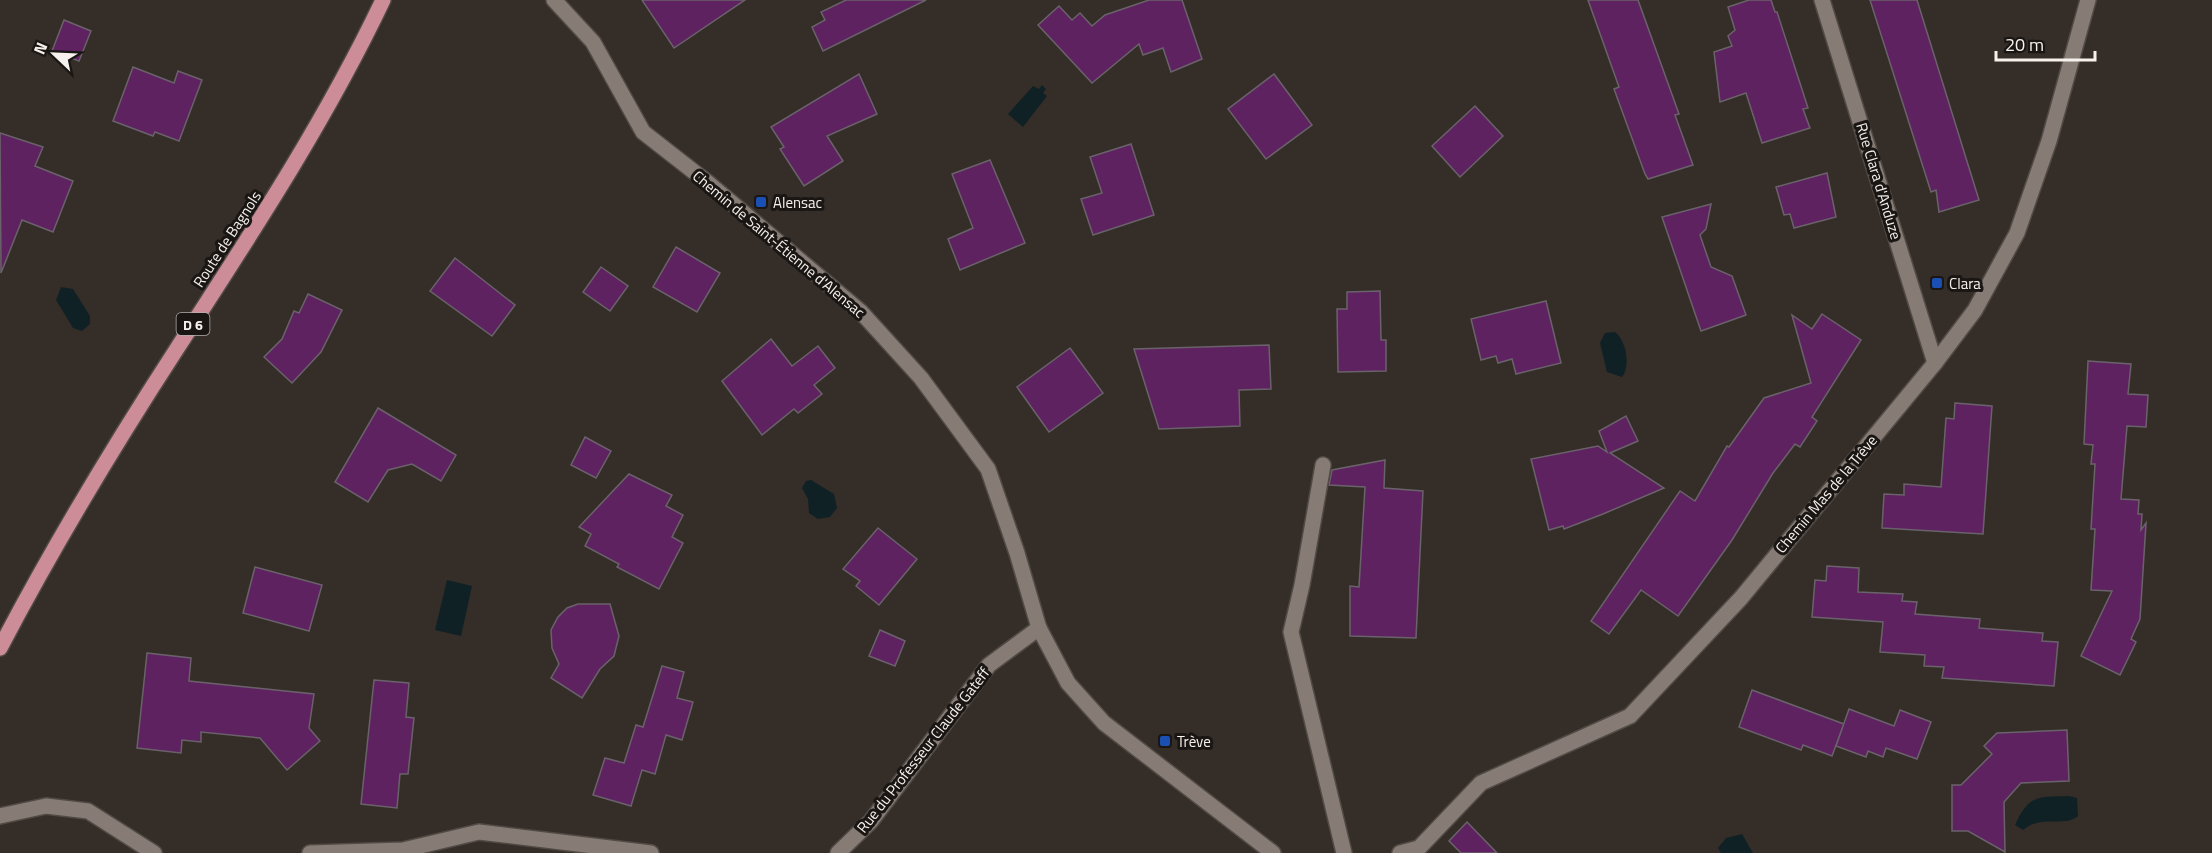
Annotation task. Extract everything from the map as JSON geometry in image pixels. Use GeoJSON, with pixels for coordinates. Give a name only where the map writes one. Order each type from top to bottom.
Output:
{"type":"FeatureCollection","features":[{"type":"Feature","properties":{"kind":"main road","name":"Route de Bagnols"},"geometry":{"type":"LineString","coordinates":[[1,646],[93,485],[305,148],[346,76],[384,0]]}},
{"type":"Feature","properties":{"kind":"street","name":"Chemin de Saint-Étienne d'Alensac"},"geometry":{"type":"LineString","coordinates":[[554,0],[593,42],[643,132],[707,182],[861,312],[921,378],[988,469],[1017,553],[1039,628],[1068,683],[1104,723],[1273,853]]}},
{"type":"Feature","properties":{"kind":"street","name":"Rue Clara d'Anduze"},"geometry":{"type":"LineString","coordinates":[[1822,0],[1935,363]]}},
{"type":"Feature","properties":{"kind":"street","name":"Chemin Mas de la Trêve"},"geometry":{"type":"LineString","coordinates":[[1400,853],[1419,848],[1482,783],[1630,716],[1741,598],[1935,363],[1975,310],[2017,232],[2049,141],[2088,0]]}},
{"type":"Feature","properties":{"kind":"street"},"geometry":{"type":"LineString","coordinates":[[1323,465],[1302,585],[1291,632],[1344,853]]}},
{"type":"Feature","properties":{"kind":"street","name":"Rue du Professeur Claude Gateff"},"geometry":{"type":"LineString","coordinates":[[838,853],[871,821],[989,664],[1039,628]]}},
{"type":"Feature","properties":{"kind":"street"},"geometry":{"type":"LineString","coordinates":[[0,816],[46,806],[88,811],[154,853]]}},
{"type":"Feature","properties":{"kind":"street"},"geometry":{"type":"LineString","coordinates":[[310,853],[403,850],[479,832],[651,853]]}},
{"type":"Feature","properties":{"kind":"shaded area"},"geometry":{"type":"Polygon","coordinates":[[[1042,85],[1046,89],[1043,93],[1047,96],[1023,127],[1008,114],[1033,86],[1039,89],[1042,85]]]}},
{"type":"Feature","properties":{"kind":"shaded area"},"geometry":{"type":"Polygon","coordinates":[[[61,287],[73,289],[90,316],[90,324],[82,331],[73,328],[56,300],[61,287]]]}},
{"type":"Feature","properties":{"kind":"shaded area"},"geometry":{"type":"Polygon","coordinates":[[[1615,332],[1622,341],[1626,353],[1625,372],[1622,377],[1607,372],[1600,343],[1605,333],[1615,332]]]}},
{"type":"Feature","properties":{"kind":"shaded area"},"geometry":{"type":"Polygon","coordinates":[[[811,480],[834,494],[837,508],[830,517],[818,519],[809,513],[808,499],[802,488],[806,481],[811,480]]]}},
{"type":"Feature","properties":{"kind":"shaded area"},"geometry":{"type":"Polygon","coordinates":[[[447,580],[472,586],[461,636],[435,630],[447,580]]]}},
{"type":"Feature","properties":{"kind":"shaded area"},"geometry":{"type":"Polygon","coordinates":[[[2042,797],[2077,798],[2078,816],[2066,821],[2037,823],[2023,830],[2015,825],[2030,802],[2042,797]]]}},
{"type":"Feature","properties":{"kind":"shaded area"},"geometry":{"type":"Polygon","coordinates":[[[1742,834],[1753,853],[1721,853],[1718,848],[1726,838],[1742,834]]]}},
{"type":"Feature","properties":{"kind":"building"},"geometry":{"type":"Polygon","coordinates":[[[642,0],[745,0],[674,48],[642,0]]]}},
{"type":"Feature","properties":{"kind":"building"},"geometry":{"type":"Polygon","coordinates":[[[846,0],[926,0],[823,51],[812,27],[825,20],[821,12],[846,0]]]}},
{"type":"Feature","properties":{"kind":"building"},"geometry":{"type":"Polygon","coordinates":[[[1149,0],[1182,0],[1202,59],[1171,72],[1163,48],[1143,55],[1139,44],[1092,83],[1038,25],[1059,6],[1072,20],[1080,13],[1092,26],[1105,15],[1149,0]]]}},
{"type":"Feature","properties":{"kind":"building"},"geometry":{"type":"Polygon","coordinates":[[[1588,0],[1638,0],[1679,114],[1675,115],[1693,165],[1648,179],[1614,89],[1619,87],[1588,0]]]}},
{"type":"Feature","properties":{"kind":"building"},"geometry":{"type":"Polygon","coordinates":[[[1749,0],[1771,0],[1777,12],[1808,108],[1803,109],[1810,128],[1762,143],[1746,93],[1720,102],[1714,52],[1732,46],[1728,36],[1735,30],[1728,7],[1749,0]]]}},
{"type":"Feature","properties":{"kind":"building"},"geometry":{"type":"Polygon","coordinates":[[[1870,0],[1917,0],[1979,200],[1939,212],[1936,190],[1931,192],[1870,0]]]}},
{"type":"Feature","properties":{"kind":"building"},"geometry":{"type":"Polygon","coordinates":[[[64,20],[91,31],[79,61],[52,51],[64,20]]]}},
{"type":"Feature","properties":{"kind":"building"},"geometry":{"type":"Polygon","coordinates":[[[133,67],[174,83],[178,71],[202,80],[179,141],[155,132],[153,136],[113,121],[133,67]]]}},
{"type":"Feature","properties":{"kind":"building"},"geometry":{"type":"Polygon","coordinates":[[[859,74],[877,114],[827,136],[843,161],[804,186],[780,149],[784,147],[771,127],[859,74]]]}},
{"type":"Feature","properties":{"kind":"building"},"geometry":{"type":"Polygon","coordinates":[[[1274,74],[1312,125],[1266,159],[1228,109],[1274,74]]]}},
{"type":"Feature","properties":{"kind":"building"},"geometry":{"type":"Polygon","coordinates":[[[1475,106],[1503,136],[1460,177],[1432,146],[1475,106]]]}},
{"type":"Feature","properties":{"kind":"building"},"geometry":{"type":"Polygon","coordinates":[[[0,133],[43,147],[35,166],[73,181],[53,232],[22,220],[1,273],[0,133]]]}},
{"type":"Feature","properties":{"kind":"building"},"geometry":{"type":"Polygon","coordinates":[[[1131,144],[1154,215],[1093,235],[1081,199],[1102,193],[1090,157],[1131,144]]]}},
{"type":"Feature","properties":{"kind":"building"},"geometry":{"type":"Polygon","coordinates":[[[990,160],[1025,243],[960,270],[948,239],[973,228],[952,174],[990,160]]]}},
{"type":"Feature","properties":{"kind":"building"},"geometry":{"type":"Polygon","coordinates":[[[1827,173],[1836,217],[1794,228],[1790,214],[1784,215],[1776,187],[1827,173]]]}},
{"type":"Feature","properties":{"kind":"building"},"geometry":{"type":"Polygon","coordinates":[[[1711,204],[1706,229],[1700,235],[1711,267],[1732,276],[1746,315],[1701,331],[1662,217],[1711,204]]]}},
{"type":"Feature","properties":{"kind":"building"},"geometry":{"type":"Polygon","coordinates":[[[676,247],[720,273],[697,312],[653,287],[676,247]]]}},
{"type":"Feature","properties":{"kind":"building"},"geometry":{"type":"Polygon","coordinates":[[[455,258],[515,305],[492,336],[430,291],[455,258]]]}},
{"type":"Feature","properties":{"kind":"building"},"geometry":{"type":"Polygon","coordinates":[[[601,267],[628,286],[610,311],[583,292],[601,267]]]}},
{"type":"Feature","properties":{"kind":"building"},"geometry":{"type":"Polygon","coordinates":[[[1380,291],[1381,340],[1386,340],[1386,371],[1338,372],[1337,309],[1347,309],[1347,292],[1380,291]]]}},
{"type":"Feature","properties":{"kind":"building"},"geometry":{"type":"Polygon","coordinates":[[[308,294],[342,310],[321,352],[292,383],[264,357],[282,339],[294,311],[299,313],[308,294]]]}},
{"type":"Feature","properties":{"kind":"building"},"geometry":{"type":"Polygon","coordinates":[[[1546,301],[1561,363],[1516,374],[1512,359],[1498,363],[1496,356],[1481,360],[1471,319],[1546,301]]]}},
{"type":"Feature","properties":{"kind":"building"},"geometry":{"type":"Polygon","coordinates":[[[1822,314],[1861,340],[1812,417],[1817,421],[1800,447],[1795,444],[1773,473],[1732,540],[1678,616],[1641,590],[1609,634],[1591,621],[1680,491],[1695,501],[1727,446],[1729,447],[1764,398],[1811,383],[1792,315],[1812,329],[1822,314]]]}},
{"type":"Feature","properties":{"kind":"building"},"geometry":{"type":"Polygon","coordinates":[[[771,339],[792,366],[818,346],[835,368],[814,385],[822,394],[798,413],[794,409],[762,435],[722,381],[771,339]]]}},
{"type":"Feature","properties":{"kind":"building"},"geometry":{"type":"Polygon","coordinates":[[[1269,345],[1271,389],[1239,390],[1240,426],[1159,429],[1134,349],[1269,345]]]}},
{"type":"Feature","properties":{"kind":"building"},"geometry":{"type":"Polygon","coordinates":[[[1070,348],[1103,393],[1049,432],[1017,387],[1070,348]]]}},
{"type":"Feature","properties":{"kind":"building"},"geometry":{"type":"Polygon","coordinates":[[[2088,361],[2131,364],[2128,394],[2148,395],[2146,427],[2127,426],[2121,499],[2139,500],[2138,514],[2142,514],[2141,530],[2146,523],[2140,619],[2131,639],[2136,642],[2120,675],[2081,656],[2112,591],[2091,590],[2095,529],[2091,529],[2095,464],[2091,464],[2093,445],[2084,444],[2088,361]]]}},
{"type":"Feature","properties":{"kind":"building"},"geometry":{"type":"Polygon","coordinates":[[[1955,403],[1992,406],[1983,534],[1882,528],[1884,494],[1904,495],[1904,484],[1941,487],[1946,418],[1954,419],[1955,403]]]}},
{"type":"Feature","properties":{"kind":"building"},"geometry":{"type":"Polygon","coordinates":[[[378,408],[456,455],[441,481],[412,464],[388,470],[368,502],[335,482],[378,408]]]}},
{"type":"Feature","properties":{"kind":"building"},"geometry":{"type":"Polygon","coordinates":[[[1626,416],[1638,441],[1610,453],[1664,488],[1564,529],[1563,526],[1549,530],[1531,459],[1598,446],[1607,452],[1599,431],[1626,416]]]}},
{"type":"Feature","properties":{"kind":"building"},"geometry":{"type":"Polygon","coordinates":[[[585,437],[611,451],[596,478],[571,465],[585,437]]]}},
{"type":"Feature","properties":{"kind":"building"},"geometry":{"type":"Polygon","coordinates":[[[1385,460],[1384,488],[1423,491],[1416,638],[1350,636],[1350,586],[1359,587],[1365,487],[1329,485],[1332,470],[1385,460]]]}},
{"type":"Feature","properties":{"kind":"building"},"geometry":{"type":"Polygon","coordinates":[[[629,474],[672,495],[666,506],[683,515],[672,537],[683,543],[659,589],[617,567],[619,564],[585,546],[591,534],[579,527],[629,474]]]}},
{"type":"Feature","properties":{"kind":"building"},"geometry":{"type":"Polygon","coordinates":[[[878,528],[917,559],[879,605],[856,586],[860,581],[843,569],[878,528]]]}},
{"type":"Feature","properties":{"kind":"building"},"geometry":{"type":"Polygon","coordinates":[[[1827,566],[1859,568],[1858,592],[1903,594],[1902,601],[1917,602],[1915,614],[1980,619],[1979,628],[2043,633],[2042,641],[2058,642],[2054,686],[1942,678],[1944,667],[1924,666],[1925,655],[1880,652],[1883,622],[1812,617],[1815,580],[1826,581],[1827,566]]]}},
{"type":"Feature","properties":{"kind":"building"},"geometry":{"type":"Polygon","coordinates":[[[255,567],[322,585],[309,631],[243,613],[255,567]]]}},
{"type":"Feature","properties":{"kind":"building"},"geometry":{"type":"Polygon","coordinates":[[[578,604],[610,604],[619,636],[614,656],[600,669],[582,698],[551,678],[559,664],[552,648],[551,630],[558,617],[567,608],[578,604]]]}},
{"type":"Feature","properties":{"kind":"building"},"geometry":{"type":"Polygon","coordinates":[[[880,630],[905,641],[895,666],[869,656],[880,630]]]}},
{"type":"Feature","properties":{"kind":"building"},"geometry":{"type":"Polygon","coordinates":[[[147,653],[191,658],[189,681],[314,694],[309,728],[320,741],[287,770],[260,738],[201,732],[201,742],[182,740],[181,753],[137,748],[147,653]]]}},
{"type":"Feature","properties":{"kind":"building"},"geometry":{"type":"Polygon","coordinates":[[[662,666],[684,672],[677,698],[693,702],[682,740],[666,735],[655,774],[642,770],[631,806],[593,795],[605,758],[624,763],[636,725],[643,727],[662,666]]]}},
{"type":"Feature","properties":{"kind":"building"},"geometry":{"type":"Polygon","coordinates":[[[374,680],[409,683],[406,717],[414,718],[408,774],[400,774],[397,808],[361,804],[374,680]]]}},
{"type":"Feature","properties":{"kind":"building"},"geometry":{"type":"Polygon","coordinates":[[[1752,690],[1844,724],[1832,756],[1803,745],[1801,750],[1739,727],[1752,690]]]}},
{"type":"Feature","properties":{"kind":"building"},"geometry":{"type":"Polygon","coordinates":[[[1849,709],[1894,726],[1900,710],[1931,722],[1917,759],[1886,748],[1883,757],[1868,751],[1866,757],[1836,746],[1849,709]]]}},
{"type":"Feature","properties":{"kind":"building"},"geometry":{"type":"Polygon","coordinates":[[[2067,730],[2069,781],[2021,783],[2004,802],[2005,852],[1968,831],[1952,831],[1952,785],[1961,785],[1992,754],[1984,746],[1997,733],[2067,730]]]}},
{"type":"Feature","properties":{"kind":"building"},"geometry":{"type":"Polygon","coordinates":[[[1467,822],[1497,853],[1461,853],[1449,841],[1467,822]]]}},
{"type":"Feature","properties":{"kind":"place","name":"Alensac"},"geometry":{"type":"Point","coordinates":[761,202]}},
{"type":"Feature","properties":{"kind":"place","name":"Clara"},"geometry":{"type":"Point","coordinates":[1937,283]}},
{"type":"Feature","properties":{"kind":"place","name":"Trève"},"geometry":{"type":"Point","coordinates":[1165,741]}}]}
